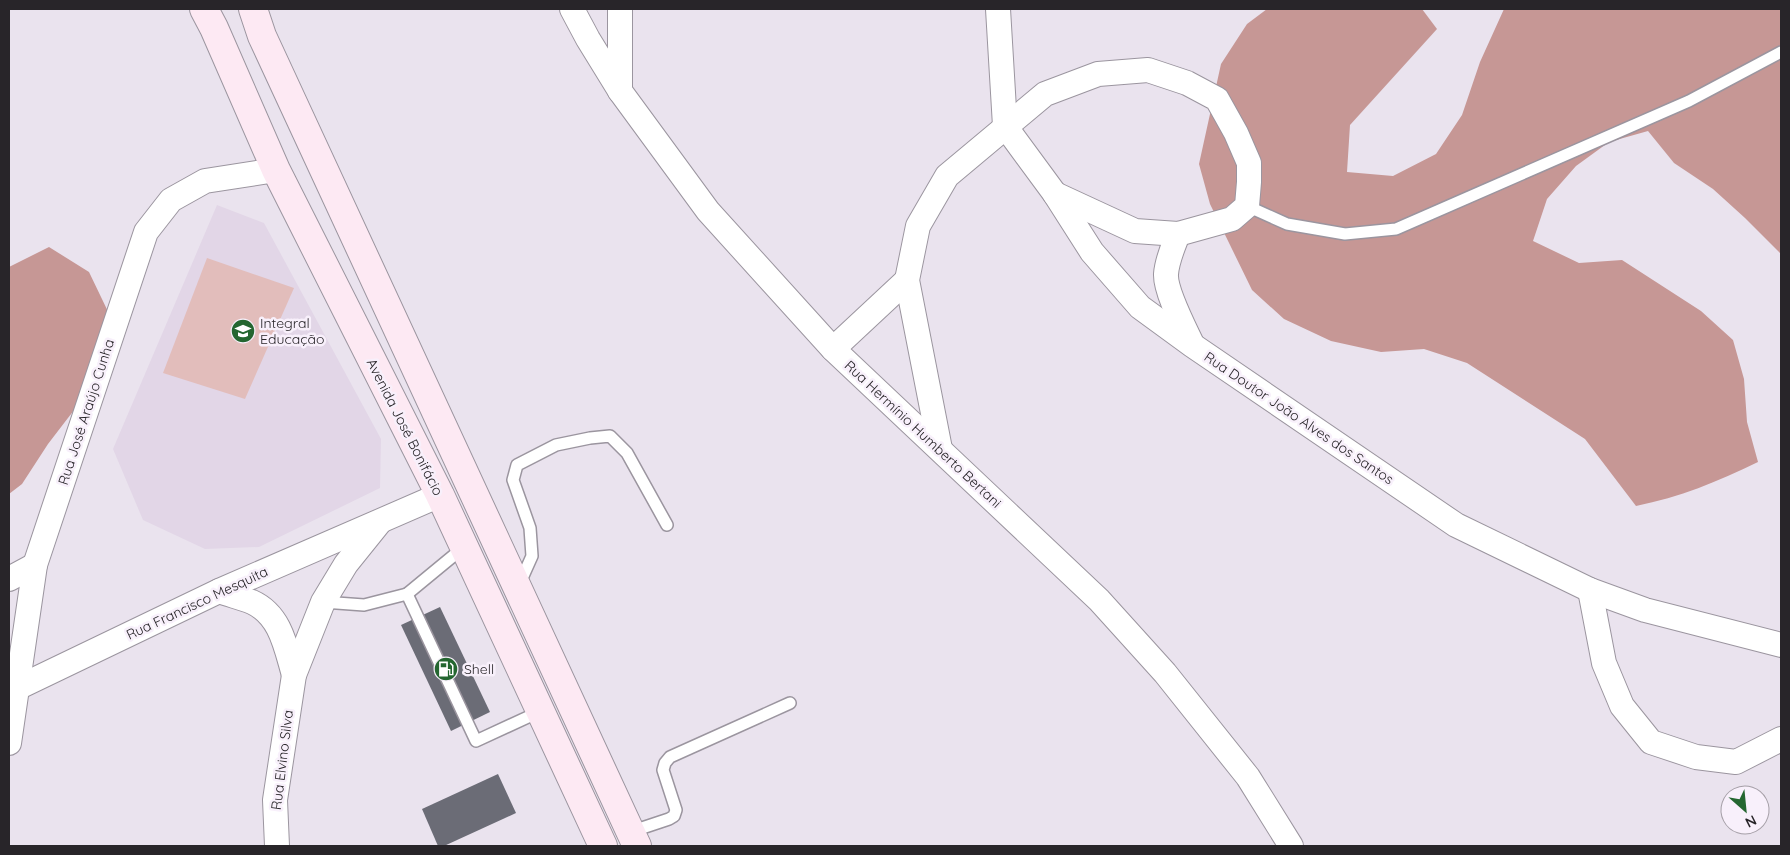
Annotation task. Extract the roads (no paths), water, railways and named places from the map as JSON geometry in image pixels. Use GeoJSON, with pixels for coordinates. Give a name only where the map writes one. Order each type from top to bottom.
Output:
{"type":"FeatureCollection","features":[{"type":"Feature","properties":{"kind":"main road","name":"Avenida José Bonifácio"},"geometry":{"type":"LineString","coordinates":[[204,9],[276,170],[465,546],[603,846]]}},
{"type":"Feature","properties":{"kind":"main road"},"geometry":{"type":"LineString","coordinates":[[253,9],[262,36],[633,839]]}},
{"type":"Feature","properties":{"kind":"street","name":"Rua Hermínio Humberto Bertani"},"geometry":{"type":"LineString","coordinates":[[572,9],[588,40],[620,91],[708,212],[833,349],[1099,600],[1165,673],[1248,777],[1290,846]]}},
{"type":"Feature","properties":{"kind":"street"},"geometry":{"type":"LineString","coordinates":[[620,9],[620,91]]}},
{"type":"Feature","properties":{"kind":"street"},"geometry":{"type":"LineString","coordinates":[[998,9],[1005,126]]}},
{"type":"Feature","properties":{"kind":"street"},"geometry":{"type":"LineString","coordinates":[[940,449],[907,280],[918,226],[947,176],[1045,94],[1098,74],[1148,70],[1180,80],[1217,99],[1236,133],[1249,164],[1246,206],[1232,219],[1178,234],[1135,231],[1055,194]]}},
{"type":"Feature","properties":{"kind":"street","name":"Rua Doutor João Alves dos Santos"},"geometry":{"type":"LineString","coordinates":[[1005,126],[1055,194],[1092,252],[1140,306],[1192,345],[1456,525],[1590,590],[1645,610],[1781,645]]}},
{"type":"Feature","properties":{"kind":"street","name":"Rua José Araújo Cunha"},"geometry":{"type":"LineString","coordinates":[[9,743],[35,565],[146,232],[171,200],[205,181],[276,170]]}},
{"type":"Feature","properties":{"kind":"street"},"geometry":{"type":"LineString","coordinates":[[1178,234],[1171,250],[1166,277],[1192,345]]}},
{"type":"Feature","properties":{"kind":"street"},"geometry":{"type":"LineString","coordinates":[[833,349],[907,280]]}},
{"type":"Feature","properties":{"kind":"street","name":"Rua Francisco Mesquita"},"geometry":{"type":"LineString","coordinates":[[16,689],[219,591],[440,495]]}},
{"type":"Feature","properties":{"kind":"street"},"geometry":{"type":"LineString","coordinates":[[294,675],[323,602],[346,564],[380,522]]}},
{"type":"Feature","properties":{"kind":"street"},"geometry":{"type":"LineString","coordinates":[[9,579],[35,565]]}},
{"type":"Feature","properties":{"kind":"street"},"geometry":{"type":"LineString","coordinates":[[1590,590],[1604,663],[1622,706],[1651,742],[1696,757],[1736,762],[1781,739]]}},
{"type":"Feature","properties":{"kind":"street"},"geometry":{"type":"LineString","coordinates":[[219,591],[254,603],[272,616],[282,634],[294,675]]}},
{"type":"Feature","properties":{"kind":"street","name":"Rua Elvino Silva"},"geometry":{"type":"LineString","coordinates":[[277,846],[275,800],[294,675]]}},
{"type":"Feature","properties":{"kind":"lane"},"geometry":{"type":"LineString","coordinates":[[1246,206],[1287,224],[1345,234],[1396,228],[1689,101],[1781,52]]}},
{"type":"Feature","properties":{"kind":"lane"},"geometry":{"type":"LineString","coordinates":[[518,589],[532,556],[530,528],[513,480],[517,465],[556,445],[610,436],[627,453],[666,525]]}},
{"type":"Feature","properties":{"kind":"lane"},"geometry":{"type":"LineString","coordinates":[[323,602],[364,605],[407,594],[465,546]]}},
{"type":"Feature","properties":{"kind":"lane"},"geometry":{"type":"LineString","coordinates":[[407,594],[476,740],[541,712]]}},
{"type":"Feature","properties":{"kind":"lane"},"geometry":{"type":"LineString","coordinates":[[633,839],[674,816],[676,810],[663,770],[665,762],[670,756],[790,703]]}},
{"type":"Feature","properties":{"kind":"place","name":"Integral Educação"},"geometry":{"type":"Point","coordinates":[243,331]}},
{"type":"Feature","properties":{"kind":"place","name":"Shell"},"geometry":{"type":"Point","coordinates":[446,669]}}]}
